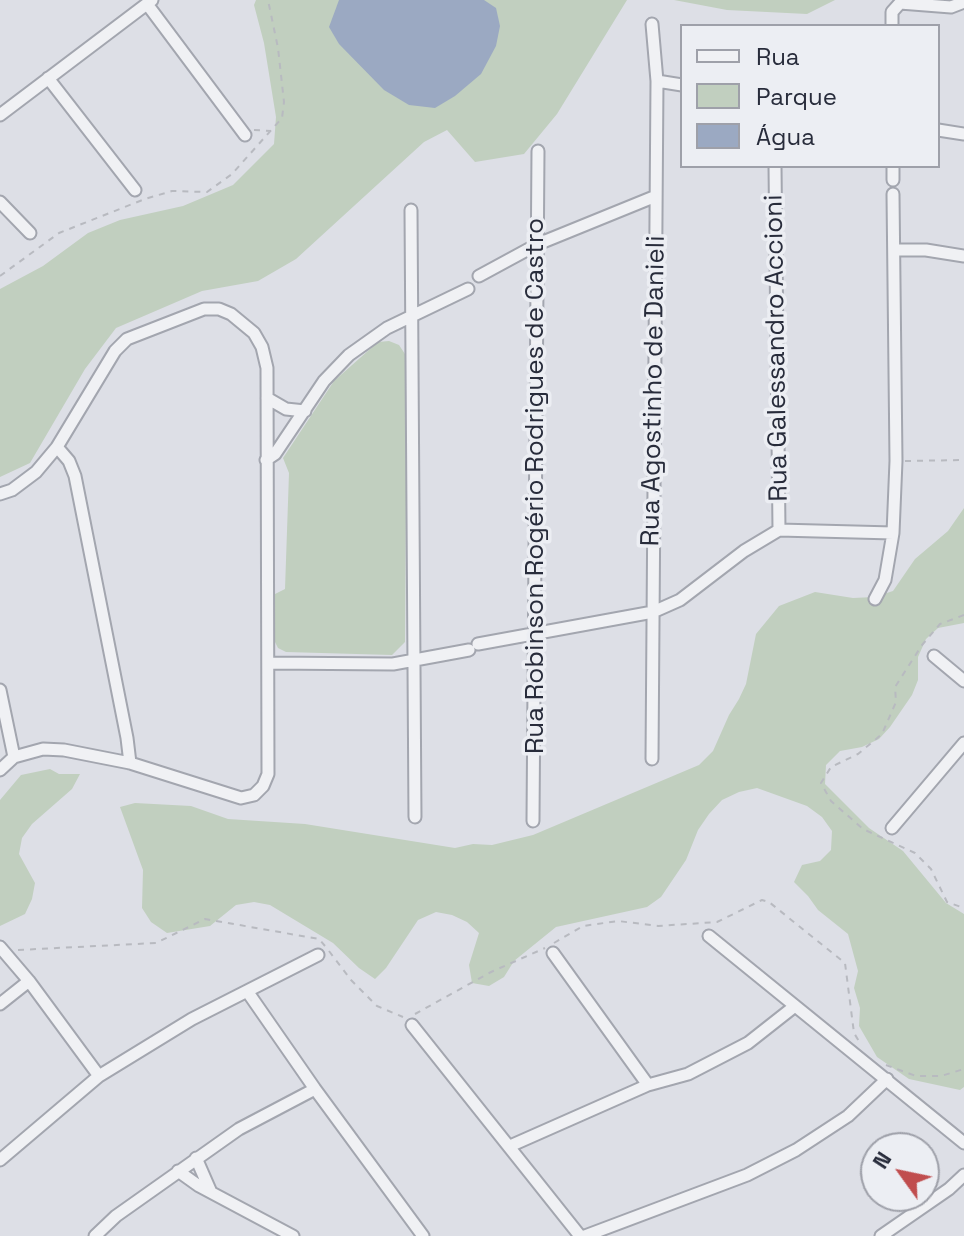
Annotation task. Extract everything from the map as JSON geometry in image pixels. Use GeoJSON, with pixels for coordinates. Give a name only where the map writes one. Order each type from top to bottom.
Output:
{"type":"FeatureCollection","features":[{"type":"Feature","properties":{"kind":"street"},"geometry":{"type":"LineString","coordinates":[[0,115],[150,2],[245,135]]}},
{"type":"Feature","properties":{"kind":"street"},"geometry":{"type":"LineString","coordinates":[[892,24],[892,12],[900,3],[951,7],[964,2]]}},
{"type":"Feature","properties":{"kind":"street","name":"Rua Agostinho de Danieli"},"geometry":{"type":"LineString","coordinates":[[652,24],[657,81],[652,759]]}},
{"type":"Feature","properties":{"kind":"street"},"geometry":{"type":"LineString","coordinates":[[48,78],[135,190]]}},
{"type":"Feature","properties":{"kind":"street"},"geometry":{"type":"LineString","coordinates":[[657,81],[680,85]]}},
{"type":"Feature","properties":{"kind":"street"},"geometry":{"type":"LineString","coordinates":[[940,130],[964,134]]}},
{"type":"Feature","properties":{"kind":"street","name":"Rua Robinson Rogério Rodrigues de Castro"},"geometry":{"type":"LineString","coordinates":[[533,821],[538,151]]}},
{"type":"Feature","properties":{"kind":"street","name":"Rua Galessandro Accioni"},"geometry":{"type":"LineString","coordinates":[[775,168],[779,530]]}},
{"type":"Feature","properties":{"kind":"street"},"geometry":{"type":"LineString","coordinates":[[893,168],[893,180]]}},
{"type":"Feature","properties":{"kind":"street"},"geometry":{"type":"LineString","coordinates":[[875,599],[885,580],[893,533],[896,461],[893,194]]}},
{"type":"Feature","properties":{"kind":"street"},"geometry":{"type":"LineString","coordinates":[[479,276],[538,244],[656,196]]}},
{"type":"Feature","properties":{"kind":"street"},"geometry":{"type":"LineString","coordinates":[[0,202],[30,233]]}},
{"type":"Feature","properties":{"kind":"street"},"geometry":{"type":"LineString","coordinates":[[411,210],[415,817]]}},
{"type":"Feature","properties":{"kind":"street"},"geometry":{"type":"LineString","coordinates":[[895,250],[926,250],[964,256]]}},
{"type":"Feature","properties":{"kind":"street"},"geometry":{"type":"LineString","coordinates":[[266,460],[275,454],[324,381],[349,355],[387,328],[468,289]]}},
{"type":"Feature","properties":{"kind":"street"},"geometry":{"type":"LineString","coordinates":[[0,494],[12,490],[36,472],[57,447],[115,351],[127,339],[204,309],[219,309],[231,314],[254,333],[262,347],[267,368],[268,774],[263,786],[254,795],[241,798],[130,763],[64,750],[43,749],[14,757],[0,770]]}},
{"type":"Feature","properties":{"kind":"street"},"geometry":{"type":"LineString","coordinates":[[267,398],[286,409],[305,411]]}},
{"type":"Feature","properties":{"kind":"street"},"geometry":{"type":"LineString","coordinates":[[57,447],[69,461],[75,476],[130,763]]}},
{"type":"Feature","properties":{"kind":"street"},"geometry":{"type":"LineString","coordinates":[[268,663],[413,663],[536,633],[653,612],[680,600],[744,551],[779,530],[893,533]]}},
{"type":"Feature","properties":{"kind":"street"},"geometry":{"type":"LineString","coordinates":[[934,656],[964,681]]}},
{"type":"Feature","properties":{"kind":"street"},"geometry":{"type":"LineString","coordinates":[[0,690],[14,757]]}},
{"type":"Feature","properties":{"kind":"street"},"geometry":{"type":"LineString","coordinates":[[892,828],[964,743]]}},
{"type":"Feature","properties":{"kind":"street"},"geometry":{"type":"LineString","coordinates":[[709,936],[964,1143]]}},
{"type":"Feature","properties":{"kind":"street"},"geometry":{"type":"LineString","coordinates":[[2,949],[99,1076]]}},
{"type":"Feature","properties":{"kind":"street"},"geometry":{"type":"LineString","coordinates":[[553,953],[648,1085]]}},
{"type":"Feature","properties":{"kind":"street"},"geometry":{"type":"LineString","coordinates":[[0,1160],[99,1076],[192,1019],[318,955]]}},
{"type":"Feature","properties":{"kind":"street"},"geometry":{"type":"LineString","coordinates":[[0,1004],[29,981]]}},
{"type":"Feature","properties":{"kind":"street"},"geometry":{"type":"LineString","coordinates":[[247,991],[423,1236]]}},
{"type":"Feature","properties":{"kind":"street"},"geometry":{"type":"LineString","coordinates":[[510,1146],[648,1085],[688,1074],[748,1043],[795,1006]]}},
{"type":"Feature","properties":{"kind":"street"},"geometry":{"type":"LineString","coordinates":[[412,1025],[583,1236],[747,1175],[796,1150],[848,1116],[887,1079]]}},
{"type":"Feature","properties":{"kind":"street"},"geometry":{"type":"LineString","coordinates":[[95,1236],[116,1216],[239,1129],[315,1089]]}},
{"type":"Feature","properties":{"kind":"street"},"geometry":{"type":"LineString","coordinates":[[196,1158],[210,1191]]}},
{"type":"Feature","properties":{"kind":"street"},"geometry":{"type":"LineString","coordinates":[[178,1171],[199,1186],[293,1236]]}},
{"type":"Feature","properties":{"kind":"street"},"geometry":{"type":"LineString","coordinates":[[888,1234],[964,1175]]}},
{"type":"Feature","properties":{"kind":"path"},"geometry":{"type":"LineString","coordinates":[[0,276],[59,233],[145,199],[172,191],[207,192],[220,185],[282,118],[284,102],[278,48],[268,0]]}},
{"type":"Feature","properties":{"kind":"path"},"geometry":{"type":"LineString","coordinates":[[245,135],[257,129],[272,131]]}},
{"type":"Feature","properties":{"kind":"path"},"geometry":{"type":"LineString","coordinates":[[896,461],[964,460]]}},
{"type":"Feature","properties":{"kind":"path"},"geometry":{"type":"LineString","coordinates":[[964,615],[940,624],[922,645],[895,687],[896,702],[882,734],[858,754],[831,767],[821,783],[831,801],[863,829],[915,853],[931,869],[947,902],[964,908]]}},
{"type":"Feature","properties":{"kind":"path"},"geometry":{"type":"LineString","coordinates":[[2,949],[156,943],[205,919],[319,939],[351,980],[377,1006],[410,1020],[491,972],[549,946],[583,926],[618,921],[658,926],[708,924],[762,900],[769,902],[845,963],[854,1033],[860,1044]]}},
{"type":"Feature","properties":{"kind":"path"},"geometry":{"type":"LineString","coordinates":[[879,1061],[916,1076],[941,1076],[964,1069]]}},
{"type":"Feature","properties":{"kind":"green space"},"geometry":{"type":"Polygon","coordinates":[[[256,0],[627,0],[557,114],[524,154],[475,162],[447,130],[424,142],[296,259],[258,281],[202,291],[116,328],[85,369],[30,463],[0,477],[0,289],[43,266],[88,233],[120,220],[183,206],[233,185],[274,144],[276,117],[264,43],[254,5],[256,0]]]}},
{"type":"Feature","properties":{"kind":"green space"},"geometry":{"type":"Polygon","coordinates":[[[674,0],[835,0],[807,14],[727,10],[674,0]]]}},
{"type":"Feature","properties":{"kind":"green space"},"geometry":{"type":"Polygon","coordinates":[[[389,341],[399,345],[407,357],[405,642],[392,655],[286,652],[278,648],[274,640],[275,594],[285,589],[289,473],[283,458],[334,381],[378,342],[389,341]]]}},
{"type":"Feature","properties":{"kind":"green space"},"geometry":{"type":"Polygon","coordinates":[[[964,508],[964,623],[938,628],[926,639],[918,657],[918,680],[912,695],[890,727],[879,739],[862,747],[840,751],[826,765],[825,784],[869,828],[903,851],[946,903],[964,914],[964,1087],[960,1090],[909,1079],[877,1057],[859,1026],[860,1008],[854,988],[858,971],[848,934],[818,910],[794,882],[802,865],[820,861],[831,850],[832,831],[822,817],[807,806],[757,788],[722,800],[709,814],[698,830],[686,860],[661,897],[647,907],[556,927],[514,961],[504,977],[489,986],[472,983],[469,965],[479,933],[467,922],[452,915],[436,912],[418,920],[386,968],[375,979],[333,943],[270,905],[254,902],[236,905],[210,926],[167,933],[151,922],[142,908],[143,870],[120,807],[135,803],[191,806],[228,819],[305,824],[455,848],[473,844],[492,845],[533,835],[699,765],[713,751],[746,684],[756,634],[779,606],[815,592],[853,598],[874,597],[893,591],[915,559],[948,531],[964,508]]]}},
{"type":"Feature","properties":{"kind":"green space"},"geometry":{"type":"Polygon","coordinates":[[[50,769],[59,774],[80,774],[72,789],[32,824],[22,838],[19,854],[35,883],[32,899],[25,914],[0,926],[0,800],[21,775],[50,769]]]}},
{"type":"Feature","properties":{"kind":"water"},"geometry":{"type":"Polygon","coordinates":[[[339,0],[484,0],[496,8],[500,26],[496,46],[481,74],[455,96],[435,108],[409,105],[384,90],[339,44],[329,27],[339,0]]]}}]}
